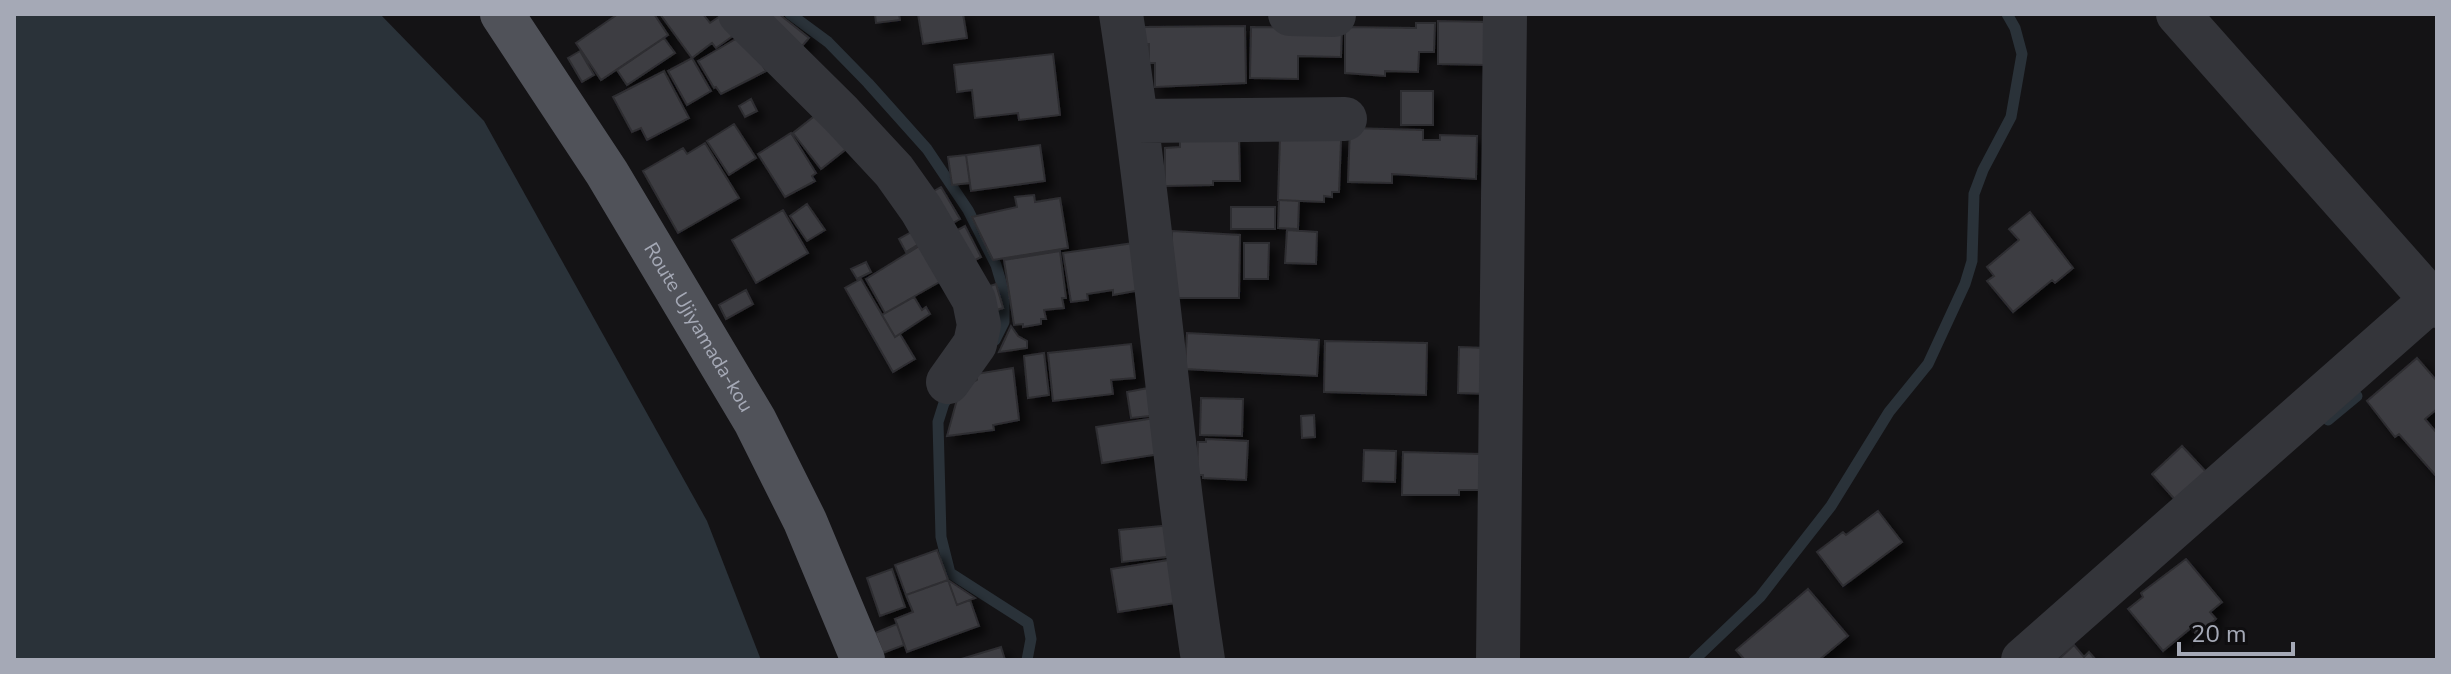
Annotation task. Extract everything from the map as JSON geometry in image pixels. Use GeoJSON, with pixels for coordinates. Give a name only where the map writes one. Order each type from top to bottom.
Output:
{"type":"FeatureCollection","features":[{"type":"Feature","properties":{"kind":"main road","name":"Route Ujiyamada-kou"},"geometry":{"type":"LineString","coordinates":[[502,14],[607,173],[755,421],[805,521],[863,660]]}},
{"type":"Feature","properties":{"kind":"street"},"geometry":{"type":"LineString","coordinates":[[740,14],[894,171],[921,209],[974,300],[979,325],[975,344],[948,382]]}},
{"type":"Feature","properties":{"kind":"street"},"geometry":{"type":"LineString","coordinates":[[1121,14],[1137,121],[1184,535],[1203,660]]}},
{"type":"Feature","properties":{"kind":"street"},"geometry":{"type":"LineString","coordinates":[[1290,14],[1334,15]]}},
{"type":"Feature","properties":{"kind":"street"},"geometry":{"type":"LineString","coordinates":[[1498,660],[1505,14]]}},
{"type":"Feature","properties":{"kind":"street"},"geometry":{"type":"LineString","coordinates":[[2023,660],[2435,300],[2178,14]]}},
{"type":"Feature","properties":{"kind":"street"},"geometry":{"type":"LineString","coordinates":[[1137,121],[1345,119]]}},
{"type":"Feature","properties":{"kind":"shaded area"},"geometry":{"type":"Polygon","coordinates":[[[14,14],[380,14],[484,121],[707,521],[761,660],[14,660],[14,14]]]}},
{"type":"Feature","properties":{"kind":"building"},"geometry":{"type":"Polygon","coordinates":[[[618,14],[654,14],[668,35],[601,80],[576,43],[618,14]]]}},
{"type":"Feature","properties":{"kind":"building"},"geometry":{"type":"Polygon","coordinates":[[[660,14],[703,14],[710,23],[723,14],[737,33],[716,48],[712,43],[692,58],[660,14]]]}},
{"type":"Feature","properties":{"kind":"building"},"geometry":{"type":"Polygon","coordinates":[[[774,14],[779,14],[809,38],[796,53],[764,27],[774,14]]]}},
{"type":"Feature","properties":{"kind":"building"},"geometry":{"type":"Polygon","coordinates":[[[875,14],[899,14],[900,20],[876,23],[875,14]]]}},
{"type":"Feature","properties":{"kind":"building"},"geometry":{"type":"Polygon","coordinates":[[[918,14],[963,14],[967,38],[923,44],[918,14]]]}},
{"type":"Feature","properties":{"kind":"building"},"geometry":{"type":"Polygon","coordinates":[[[1438,21],[1490,22],[1489,65],[1438,64],[1438,21]]]}},
{"type":"Feature","properties":{"kind":"building"},"geometry":{"type":"Polygon","coordinates":[[[1416,23],[1435,23],[1434,52],[1419,52],[1418,72],[1385,71],[1385,76],[1345,73],[1345,27],[1416,28],[1416,23]]]}},
{"type":"Feature","properties":{"kind":"building"},"geometry":{"type":"Polygon","coordinates":[[[1245,26],[1246,83],[1155,87],[1155,63],[1149,63],[1149,44],[1141,44],[1141,27],[1245,26]]]}},
{"type":"Feature","properties":{"kind":"building"},"geometry":{"type":"Polygon","coordinates":[[[1251,27],[1342,28],[1341,57],[1298,56],[1298,79],[1250,78],[1251,27]]]}},
{"type":"Feature","properties":{"kind":"building"},"geometry":{"type":"Polygon","coordinates":[[[739,37],[748,41],[766,71],[721,94],[698,61],[739,37]]]}},
{"type":"Feature","properties":{"kind":"building"},"geometry":{"type":"Polygon","coordinates":[[[664,38],[675,53],[627,85],[617,70],[664,38]]]}},
{"type":"Feature","properties":{"kind":"building"},"geometry":{"type":"Polygon","coordinates":[[[580,51],[594,75],[582,82],[568,58],[580,51]]]}},
{"type":"Feature","properties":{"kind":"building"},"geometry":{"type":"Polygon","coordinates":[[[1053,54],[1060,115],[1019,120],[1018,113],[975,118],[972,90],[957,92],[954,65],[1053,54]]]}},
{"type":"Feature","properties":{"kind":"building"},"geometry":{"type":"Polygon","coordinates":[[[692,58],[711,91],[687,105],[668,71],[692,58]]]}},
{"type":"Feature","properties":{"kind":"building"},"geometry":{"type":"Polygon","coordinates":[[[664,71],[689,118],[647,140],[641,128],[632,132],[613,97],[664,71]]]}},
{"type":"Feature","properties":{"kind":"building"},"geometry":{"type":"Polygon","coordinates":[[[1401,91],[1433,91],[1433,125],[1401,125],[1401,91]]]}},
{"type":"Feature","properties":{"kind":"building"},"geometry":{"type":"Polygon","coordinates":[[[751,99],[757,111],[745,117],[739,106],[751,99]]]}},
{"type":"Feature","properties":{"kind":"building"},"geometry":{"type":"Polygon","coordinates":[[[821,111],[850,146],[821,169],[793,133],[821,111]]]}},
{"type":"Feature","properties":{"kind":"building"},"geometry":{"type":"Polygon","coordinates":[[[734,124],[756,158],[729,175],[707,141],[734,124]]]}},
{"type":"Feature","properties":{"kind":"building"},"geometry":{"type":"Polygon","coordinates":[[[1350,128],[1423,130],[1423,140],[1440,140],[1440,135],[1477,136],[1476,179],[1392,174],[1392,183],[1348,182],[1350,128]]]}},
{"type":"Feature","properties":{"kind":"building"},"geometry":{"type":"Polygon","coordinates":[[[791,133],[816,173],[812,176],[815,181],[785,197],[758,154],[791,133]]]}},
{"type":"Feature","properties":{"kind":"building"},"geometry":{"type":"Polygon","coordinates":[[[1239,137],[1240,181],[1165,186],[1165,148],[1180,147],[1180,140],[1239,137]]]}},
{"type":"Feature","properties":{"kind":"building"},"geometry":{"type":"Polygon","coordinates":[[[1280,138],[1341,140],[1339,192],[1332,192],[1332,197],[1324,196],[1324,202],[1278,200],[1280,138]]]}},
{"type":"Feature","properties":{"kind":"building"},"geometry":{"type":"Polygon","coordinates":[[[705,143],[739,198],[678,233],[643,171],[683,148],[687,154],[705,143]]]}},
{"type":"Feature","properties":{"kind":"building"},"geometry":{"type":"Polygon","coordinates":[[[1040,145],[1045,181],[971,191],[966,155],[1040,145]]]}},
{"type":"Feature","properties":{"kind":"building"},"geometry":{"type":"Polygon","coordinates":[[[966,155],[970,183],[952,185],[948,157],[966,155]]]}},
{"type":"Feature","properties":{"kind":"building"},"geometry":{"type":"Polygon","coordinates":[[[941,187],[960,219],[946,227],[927,195],[941,187]]]}},
{"type":"Feature","properties":{"kind":"building"},"geometry":{"type":"Polygon","coordinates":[[[1034,195],[1035,202],[1060,198],[1068,248],[993,260],[972,217],[1017,207],[1015,197],[1034,195]]]}},
{"type":"Feature","properties":{"kind":"building"},"geometry":{"type":"Polygon","coordinates":[[[1279,200],[1299,201],[1298,229],[1278,228],[1279,200]]]}},
{"type":"Feature","properties":{"kind":"building"},"geometry":{"type":"Polygon","coordinates":[[[807,204],[825,230],[807,241],[790,216],[807,204]]]}},
{"type":"Feature","properties":{"kind":"building"},"geometry":{"type":"Polygon","coordinates":[[[1231,207],[1275,207],[1275,229],[1231,229],[1231,207]]]}},
{"type":"Feature","properties":{"kind":"building"},"geometry":{"type":"Polygon","coordinates":[[[783,210],[808,253],[756,283],[732,240],[783,210]]]}},
{"type":"Feature","properties":{"kind":"building"},"geometry":{"type":"Polygon","coordinates":[[[2030,212],[2073,268],[2055,283],[2052,280],[2013,312],[1987,281],[1994,276],[1987,267],[2019,240],[2009,229],[2030,212]]]}},
{"type":"Feature","properties":{"kind":"building"},"geometry":{"type":"Polygon","coordinates":[[[965,226],[981,257],[966,265],[950,234],[965,226]]]}},
{"type":"Feature","properties":{"kind":"building"},"geometry":{"type":"Polygon","coordinates":[[[915,230],[922,242],[906,252],[899,239],[915,230]]]}},
{"type":"Feature","properties":{"kind":"building"},"geometry":{"type":"Polygon","coordinates":[[[1287,230],[1317,232],[1316,264],[1285,263],[1287,230]]]}},
{"type":"Feature","properties":{"kind":"building"},"geometry":{"type":"Polygon","coordinates":[[[1172,231],[1240,235],[1239,298],[1172,298],[1172,231]]]}},
{"type":"Feature","properties":{"kind":"building"},"geometry":{"type":"Polygon","coordinates":[[[929,240],[950,276],[885,313],[866,279],[929,240]]]}},
{"type":"Feature","properties":{"kind":"building"},"geometry":{"type":"Polygon","coordinates":[[[1134,243],[1141,290],[1113,295],[1113,290],[1087,294],[1088,300],[1071,302],[1063,253],[1134,243]]]}},
{"type":"Feature","properties":{"kind":"building"},"geometry":{"type":"Polygon","coordinates":[[[1244,243],[1269,243],[1268,279],[1244,279],[1244,243]]]}},
{"type":"Feature","properties":{"kind":"building"},"geometry":{"type":"Polygon","coordinates":[[[1060,251],[1066,298],[1062,298],[1064,308],[1044,310],[1046,319],[1041,319],[1041,324],[1014,325],[1004,260],[1060,251]]]}},
{"type":"Feature","properties":{"kind":"building"},"geometry":{"type":"Polygon","coordinates":[[[866,262],[871,272],[857,279],[851,269],[866,262]]]}},
{"type":"Feature","properties":{"kind":"building"},"geometry":{"type":"Polygon","coordinates":[[[861,279],[895,337],[900,334],[915,359],[893,372],[845,288],[861,279]]]}},
{"type":"Feature","properties":{"kind":"building"},"geometry":{"type":"Polygon","coordinates":[[[996,284],[1003,308],[989,312],[981,289],[996,284]]]}},
{"type":"Feature","properties":{"kind":"building"},"geometry":{"type":"Polygon","coordinates":[[[746,290],[753,304],[726,319],[719,305],[746,290]]]}},
{"type":"Feature","properties":{"kind":"building"},"geometry":{"type":"Polygon","coordinates":[[[914,297],[922,310],[926,307],[930,314],[895,337],[882,315],[914,297]]]}},
{"type":"Feature","properties":{"kind":"building"},"geometry":{"type":"Polygon","coordinates":[[[1011,326],[1018,336],[1027,341],[1027,348],[999,352],[1011,326]]]}},
{"type":"Feature","properties":{"kind":"building"},"geometry":{"type":"Polygon","coordinates":[[[1187,333],[1319,340],[1317,376],[1185,369],[1187,333]]]}},
{"type":"Feature","properties":{"kind":"building"},"geometry":{"type":"Polygon","coordinates":[[[1325,341],[1427,343],[1426,395],[1324,392],[1325,341]]]}},
{"type":"Feature","properties":{"kind":"building"},"geometry":{"type":"Polygon","coordinates":[[[1131,344],[1135,378],[1111,380],[1113,394],[1053,401],[1048,353],[1131,344]]]}},
{"type":"Feature","properties":{"kind":"building"},"geometry":{"type":"Polygon","coordinates":[[[1459,347],[1488,348],[1488,394],[1458,393],[1459,347]]]}},
{"type":"Feature","properties":{"kind":"building"},"geometry":{"type":"Polygon","coordinates":[[[1044,353],[1049,395],[1028,398],[1024,356],[1044,353]]]}},
{"type":"Feature","properties":{"kind":"building"},"geometry":{"type":"Polygon","coordinates":[[[2417,358],[2437,381],[2437,409],[2425,419],[2437,433],[2437,477],[2399,434],[2395,437],[2367,401],[2417,358]]]}},
{"type":"Feature","properties":{"kind":"building"},"geometry":{"type":"Polygon","coordinates":[[[1013,368],[1019,420],[993,425],[994,430],[947,436],[958,396],[977,380],[976,374],[1013,368]]]}},
{"type":"Feature","properties":{"kind":"building"},"geometry":{"type":"Polygon","coordinates":[[[1154,387],[1159,415],[1131,418],[1127,392],[1154,387]]]}},
{"type":"Feature","properties":{"kind":"building"},"geometry":{"type":"Polygon","coordinates":[[[1201,398],[1243,399],[1242,436],[1200,435],[1201,398]]]}},
{"type":"Feature","properties":{"kind":"building"},"geometry":{"type":"Polygon","coordinates":[[[1314,415],[1315,437],[1302,438],[1301,416],[1314,415]]]}},
{"type":"Feature","properties":{"kind":"building"},"geometry":{"type":"Polygon","coordinates":[[[1155,418],[1160,454],[1102,463],[1096,427],[1155,418]]]}},
{"type":"Feature","properties":{"kind":"building"},"geometry":{"type":"Polygon","coordinates":[[[1206,439],[1248,441],[1246,480],[1197,475],[1198,442],[1206,442],[1206,439]]]}},
{"type":"Feature","properties":{"kind":"building"},"geometry":{"type":"Polygon","coordinates":[[[2182,446],[2209,475],[2178,503],[2152,474],[2182,446]]]}},
{"type":"Feature","properties":{"kind":"building"},"geometry":{"type":"Polygon","coordinates":[[[1364,450],[1396,451],[1395,482],[1363,481],[1364,450]]]}},
{"type":"Feature","properties":{"kind":"building"},"geometry":{"type":"Polygon","coordinates":[[[1403,452],[1481,454],[1480,490],[1459,490],[1459,495],[1402,495],[1403,452]]]}},
{"type":"Feature","properties":{"kind":"building"},"geometry":{"type":"Polygon","coordinates":[[[1878,511],[1902,542],[1843,586],[1817,552],[1878,511]]]}},
{"type":"Feature","properties":{"kind":"building"},"geometry":{"type":"Polygon","coordinates":[[[1172,525],[1175,556],[1122,562],[1119,530],[1172,525]]]}},
{"type":"Feature","properties":{"kind":"building"},"geometry":{"type":"Polygon","coordinates":[[[937,550],[948,580],[906,595],[895,565],[937,550]]]}},
{"type":"Feature","properties":{"kind":"building"},"geometry":{"type":"Polygon","coordinates":[[[1175,559],[1182,602],[1118,612],[1111,569],[1175,559]]]}},
{"type":"Feature","properties":{"kind":"building"},"geometry":{"type":"Polygon","coordinates":[[[2186,559],[2222,602],[2210,612],[2216,619],[2197,635],[2191,628],[2163,651],[2128,609],[2143,597],[2141,593],[2186,559]]]}},
{"type":"Feature","properties":{"kind":"building"},"geometry":{"type":"Polygon","coordinates":[[[892,569],[905,607],[880,616],[867,578],[892,569]]]}},
{"type":"Feature","properties":{"kind":"building"},"geometry":{"type":"Polygon","coordinates":[[[948,580],[957,605],[970,600],[979,626],[907,652],[895,619],[913,612],[906,595],[948,580]]]}},
{"type":"Feature","properties":{"kind":"building"},"geometry":{"type":"Polygon","coordinates":[[[948,580],[975,598],[957,605],[948,580]]]}},
{"type":"Feature","properties":{"kind":"building"},"geometry":{"type":"Polygon","coordinates":[[[1808,589],[1848,636],[1819,660],[1745,660],[1736,650],[1808,589]]]}},
{"type":"Feature","properties":{"kind":"building"},"geometry":{"type":"Polygon","coordinates":[[[897,624],[904,645],[883,653],[875,633],[897,624]]]}},
{"type":"Feature","properties":{"kind":"building"},"geometry":{"type":"Polygon","coordinates":[[[2074,645],[2084,657],[2089,652],[2096,660],[2058,660],[2074,645]]]}},
{"type":"Feature","properties":{"kind":"building"},"geometry":{"type":"Polygon","coordinates":[[[1001,647],[1005,660],[958,660],[1001,647]]]}},
{"type":"Feature","properties":{"kind":"waterway"},"geometry":{"type":"LineString","coordinates":[[790,14],[828,42],[868,83],[927,149],[968,210],[996,265],[1004,292],[1004,322],[995,340]]}},
{"type":"Feature","properties":{"kind":"waterway"},"geometry":{"type":"LineString","coordinates":[[1694,660],[1760,597],[1831,506],[1889,412],[1928,364],[1965,284],[1972,261],[1974,194],[2011,117],[2022,54],[2015,28],[2007,14]]}},
{"type":"Feature","properties":{"kind":"waterway"},"geometry":{"type":"LineString","coordinates":[[951,394],[944,403],[938,422],[941,537],[950,573],[1028,623],[1031,639],[1027,660]]}},
{"type":"Feature","properties":{"kind":"waterway"},"geometry":{"type":"LineString","coordinates":[[2328,420],[2357,396]]}}]}
